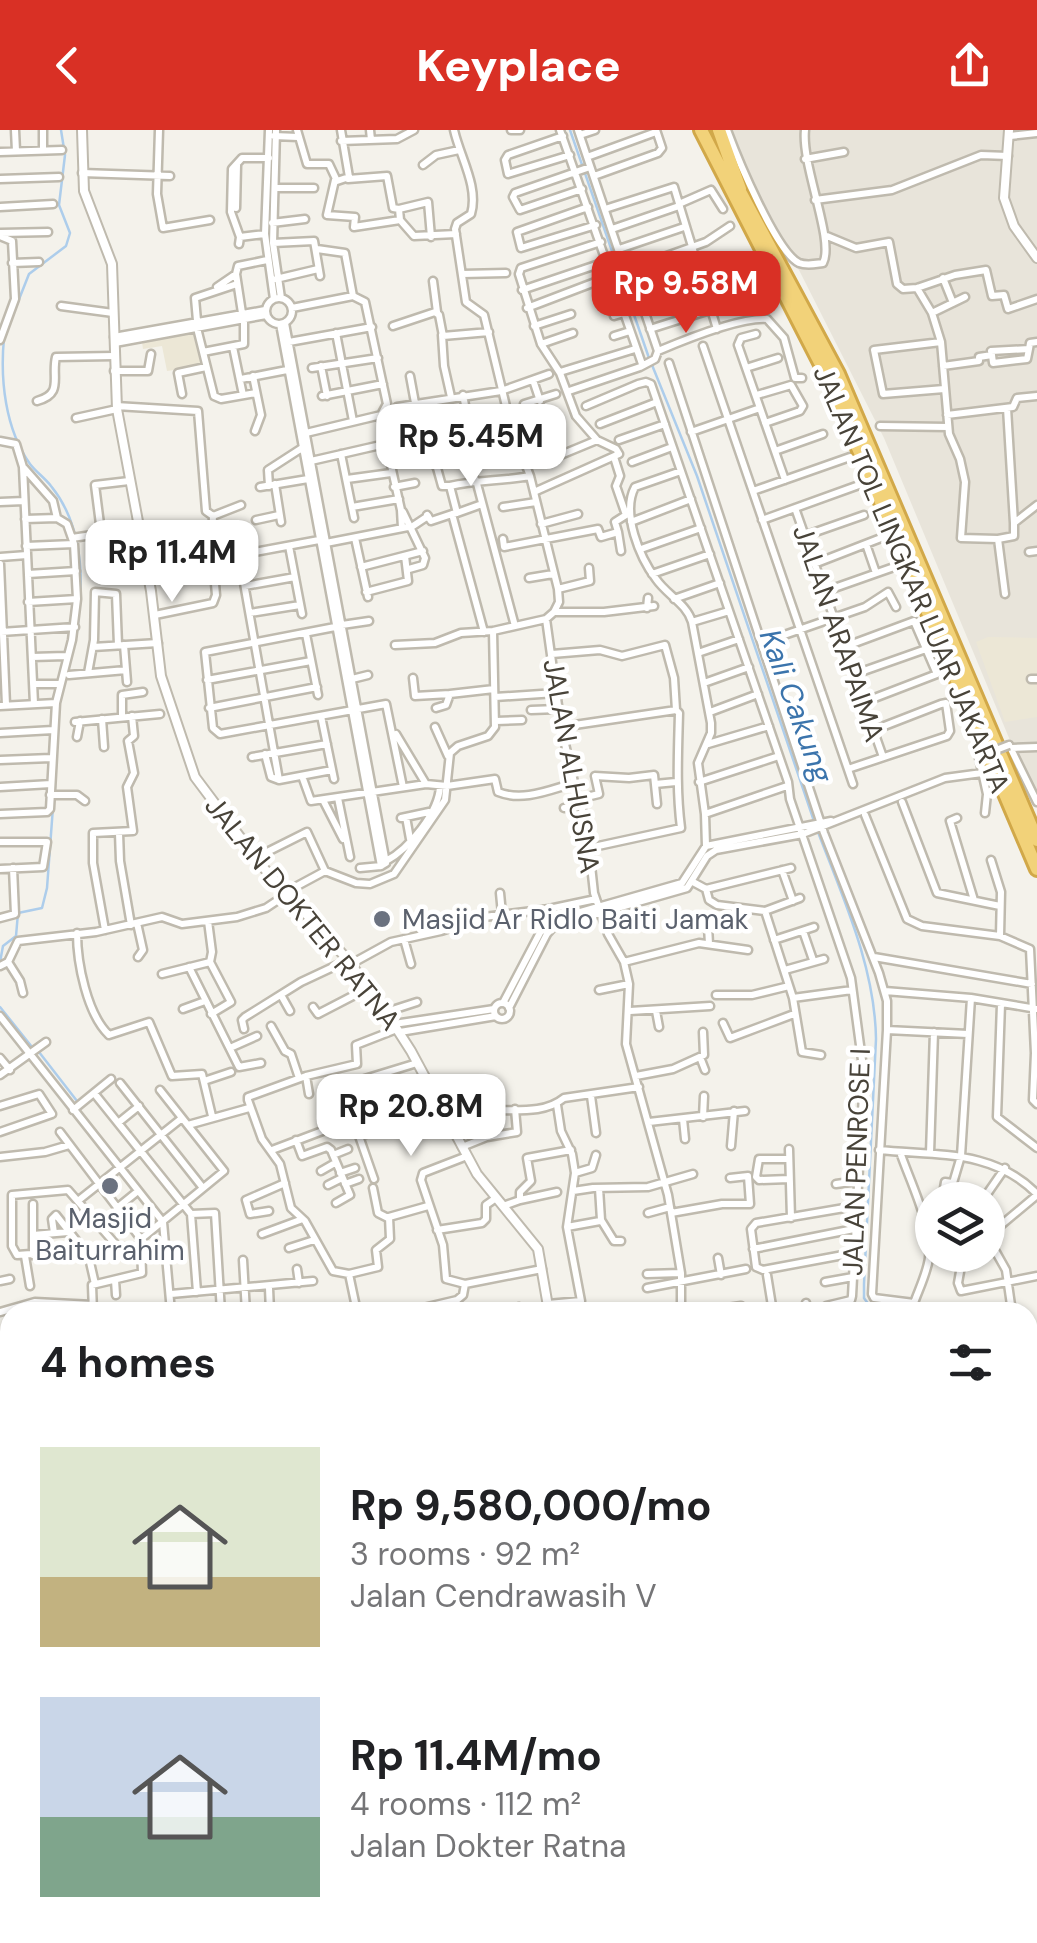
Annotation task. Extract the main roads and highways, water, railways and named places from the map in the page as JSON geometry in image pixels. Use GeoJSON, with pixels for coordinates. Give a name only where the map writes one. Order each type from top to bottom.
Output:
{"type":"FeatureCollection","features":[{"type":"Feature","properties":{"kind":"highway","name":"JALAN TOL LINGKAR LUAR JAKARTA"},"geometry":{"type":"LineString","coordinates":[[702,130],[830,382],[1037,869]]}},
{"type":"Feature","properties":{"kind":"highway","name":"JALAN TOL LINGKAR LUAR JAKARTA"},"geometry":{"type":"LineString","coordinates":[[710,130],[846,392],[1037,840]]}},
{"type":"Feature","properties":{"kind":"highway"},"geometry":{"type":"LineString","coordinates":[[723,130],[743,196]]}},
{"type":"Feature","properties":{"kind":"waterway"},"geometry":{"type":"LineString","coordinates":[[12,317],[29,274],[66,246],[70,233],[59,205],[65,155],[61,130]]}},
{"type":"Feature","properties":{"kind":"waterway","name":"Kali Cakung"},"geometry":{"type":"LineString","coordinates":[[570,130],[649,358]]}},
{"type":"Feature","properties":{"kind":"waterway"},"geometry":{"type":"LineString","coordinates":[[4,338],[4,387],[15,435],[30,464],[60,499],[77,545],[80,594],[73,648]]}},
{"type":"Feature","properties":{"kind":"waterway","name":"Kali Cakung"},"geometry":{"type":"LineString","coordinates":[[652,365],[697,476],[815,824]]}},
{"type":"Feature","properties":{"kind":"waterway"},"geometry":{"type":"LineString","coordinates":[[55,773],[55,787]]}},
{"type":"Feature","properties":{"kind":"waterway"},"geometry":{"type":"LineString","coordinates":[[0,962],[3,946],[16,936],[18,913],[42,908],[53,807]]}},
{"type":"Feature","properties":{"kind":"waterway","name":"Kali Cakung"},"geometry":{"type":"LineString","coordinates":[[818,832],[856,933],[874,1012],[864,1284],[867,1302]]}},
{"type":"Feature","properties":{"kind":"waterway"},"geometry":{"type":"LineString","coordinates":[[0,1007],[32,1047]]}},
{"type":"Feature","properties":{"kind":"waterway"},"geometry":{"type":"LineString","coordinates":[[39,1052],[77,1101]]}},
{"type":"Feature","properties":{"kind":"place","name":"Masjid Ar Ridlo Baiti Jamak"},"geometry":{"type":"Point","coordinates":[382,919]}},
{"type":"Feature","properties":{"kind":"place","name":"Masjid Baiturrahim"},"geometry":{"type":"Point","coordinates":[110,1186]}}]}
